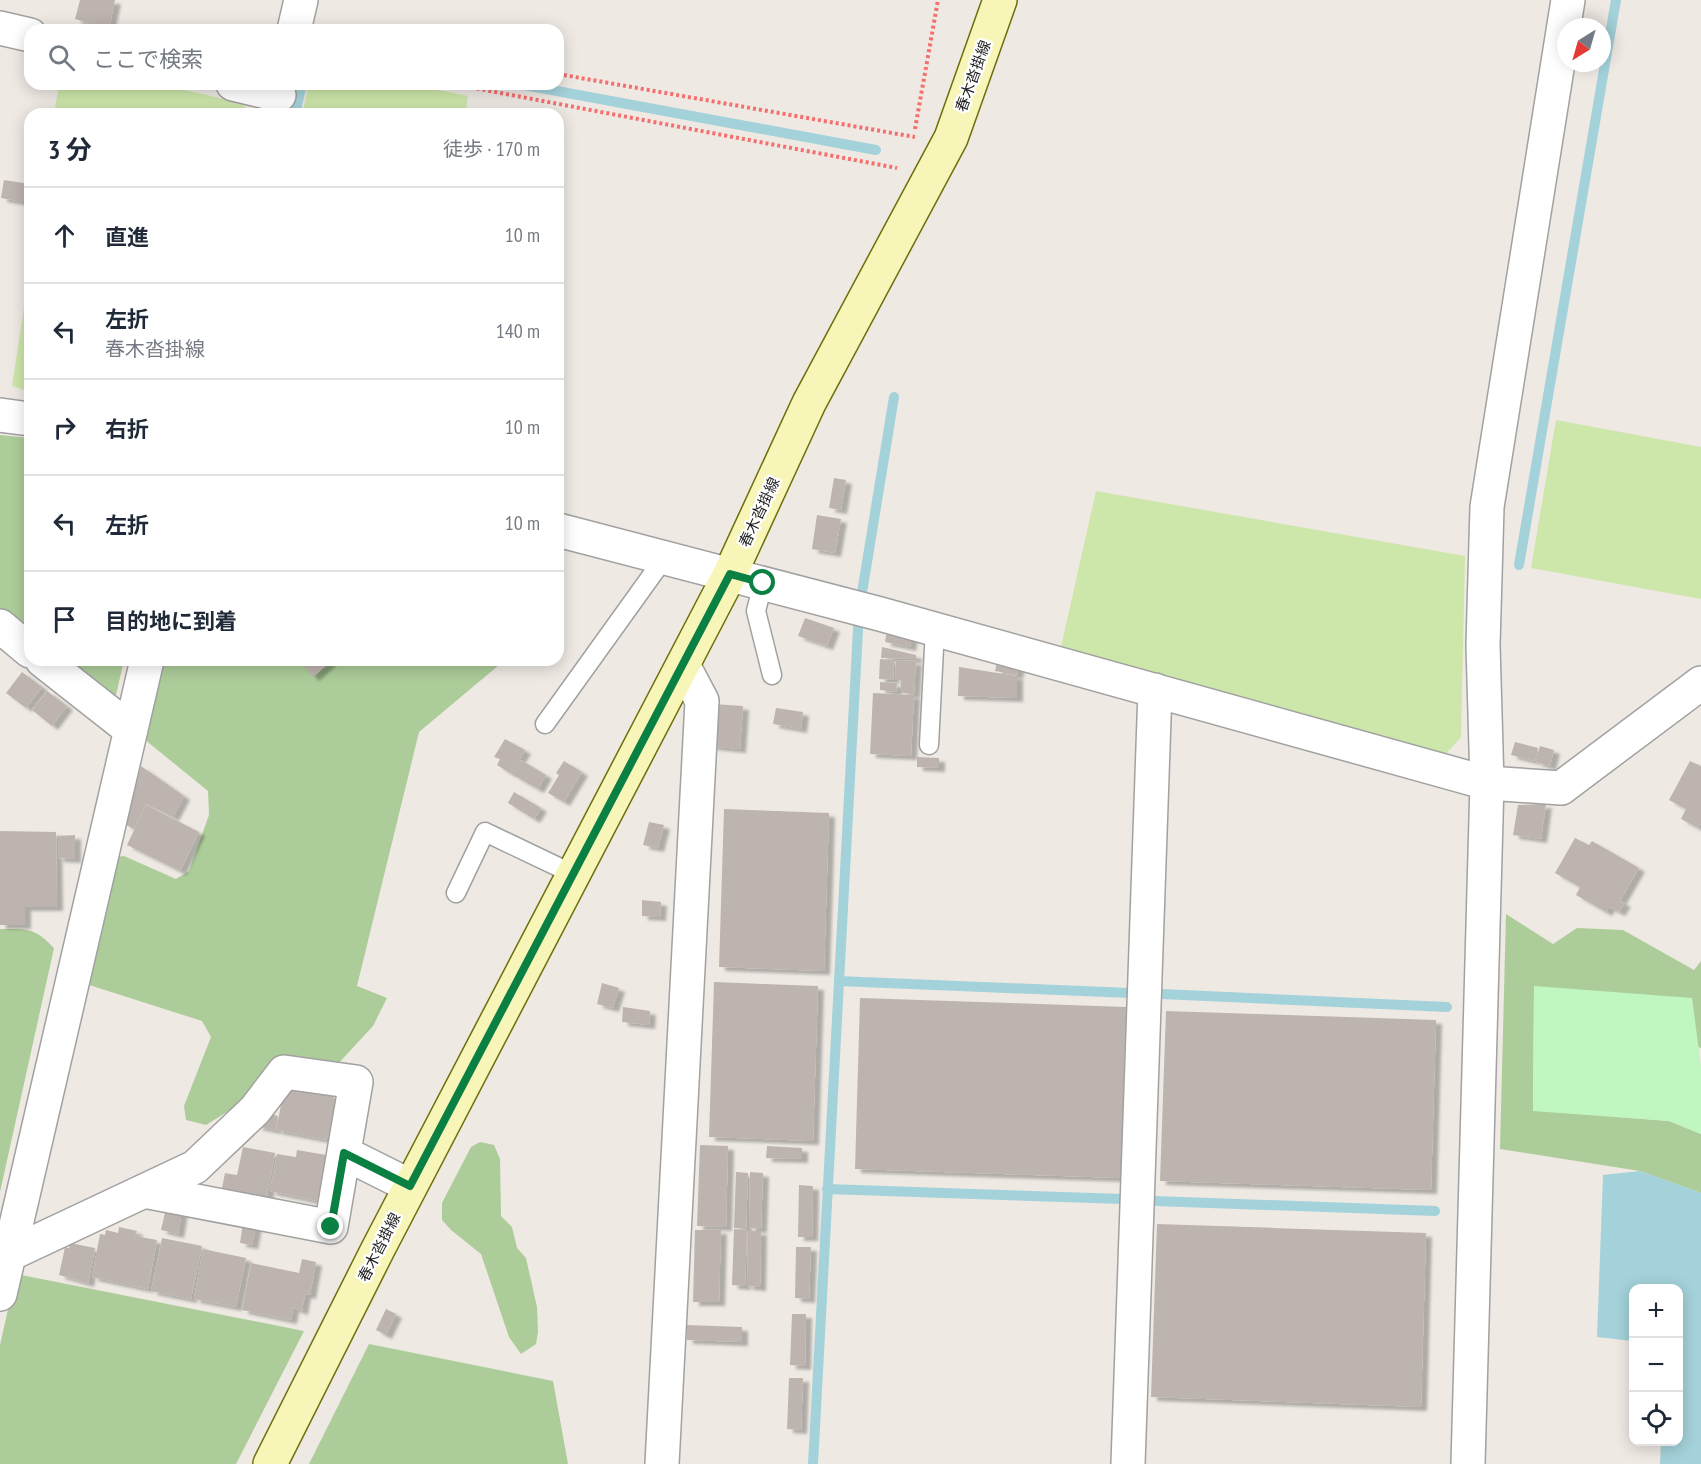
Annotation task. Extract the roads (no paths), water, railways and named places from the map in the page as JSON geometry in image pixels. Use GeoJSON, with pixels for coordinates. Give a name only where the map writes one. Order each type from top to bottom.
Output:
{"type":"FeatureCollection","features":[{"type":"Feature","properties":{"kind":"main road","name":"春木沓掛線"},"geometry":{"type":"LineString","coordinates":[[270,1464],[410,1186],[730,574],[809,403],[948,143],[1000,0]]}},
{"type":"Feature","properties":{"kind":"street"},"geometry":{"type":"LineString","coordinates":[[295,24],[301,0]]}},
{"type":"Feature","properties":{"kind":"street"},"geometry":{"type":"LineString","coordinates":[[1468,1464],[1487,783],[1483,645],[1487,507],[1568,0]]}},
{"type":"Feature","properties":{"kind":"street"},"geometry":{"type":"LineString","coordinates":[[0,28],[24,34]]}},
{"type":"Feature","properties":{"kind":"street"},"geometry":{"type":"LineString","coordinates":[[252,90],[278,98]]}},
{"type":"Feature","properties":{"kind":"street"},"geometry":{"type":"LineString","coordinates":[[0,415],[24,418]]}},
{"type":"Feature","properties":{"kind":"street"},"geometry":{"type":"LineString","coordinates":[[564,532],[880,614],[1487,783],[1561,788],[1701,683]]}},
{"type":"Feature","properties":{"kind":"street"},"geometry":{"type":"LineString","coordinates":[[0,626],[24,646]]}},
{"type":"Feature","properties":{"kind":"street"},"geometry":{"type":"LineString","coordinates":[[662,1464],[702,701],[683,665]]}},
{"type":"Feature","properties":{"kind":"street"},"geometry":{"type":"LineString","coordinates":[[50,666],[130,730]]}},
{"type":"Feature","properties":{"kind":"street"},"geometry":{"type":"LineString","coordinates":[[0,1294],[146,666]]}},
{"type":"Feature","properties":{"kind":"street"},"geometry":{"type":"LineString","coordinates":[[1128,1464],[1155,690]]}},
{"type":"Feature","properties":{"kind":"street"},"geometry":{"type":"LineString","coordinates":[[8,1256],[144,1191],[195,1167],[255,1110],[284,1072],[356,1082],[331,1227],[144,1191]]}},
{"type":"Feature","properties":{"kind":"street"},"geometry":{"type":"LineString","coordinates":[[344,1153],[410,1186]]}},
{"type":"Feature","properties":{"kind":"lane"},"geometry":{"type":"LineString","coordinates":[[544,724],[665,557]]}},
{"type":"Feature","properties":{"kind":"lane"},"geometry":{"type":"LineString","coordinates":[[763,583],[756,611],[772,675]]}},
{"type":"Feature","properties":{"kind":"lane"},"geometry":{"type":"LineString","coordinates":[[929,745],[935,629]]}},
{"type":"Feature","properties":{"kind":"lane"},"geometry":{"type":"LineString","coordinates":[[456,893],[485,832],[573,874]]}},
{"type":"Feature","properties":{"kind":"water"},"geometry":{"type":"Polygon","coordinates":[[[1640,1171],[1701,1193],[1701,1464],[1660,1464],[1661,1446],[1683,1446],[1683,1284],[1629,1284],[1629,1341],[1597,1337],[1603,1175],[1640,1171]]]}},
{"type":"Feature","properties":{"kind":"waterway"},"geometry":{"type":"LineString","coordinates":[[1519,565],[1616,0]]}},
{"type":"Feature","properties":{"kind":"waterway"},"geometry":{"type":"LineString","coordinates":[[296,108],[301,90]]}},
{"type":"Feature","properties":{"kind":"waterway"},"geometry":{"type":"LineString","coordinates":[[551,90],[876,150]]}},
{"type":"Feature","properties":{"kind":"waterway"},"geometry":{"type":"LineString","coordinates":[[813,1464],[859,611],[894,397]]}},
{"type":"Feature","properties":{"kind":"waterway"},"geometry":{"type":"LineString","coordinates":[[839,981],[1130,993]]}},
{"type":"Feature","properties":{"kind":"waterway"},"geometry":{"type":"LineString","coordinates":[[1161,994],[1447,1007]]}},
{"type":"Feature","properties":{"kind":"waterway"},"geometry":{"type":"LineString","coordinates":[[827,1189],[1123,1199]]}},
{"type":"Feature","properties":{"kind":"waterway"},"geometry":{"type":"LineString","coordinates":[[1155,1201],[1435,1211]]}}]}
